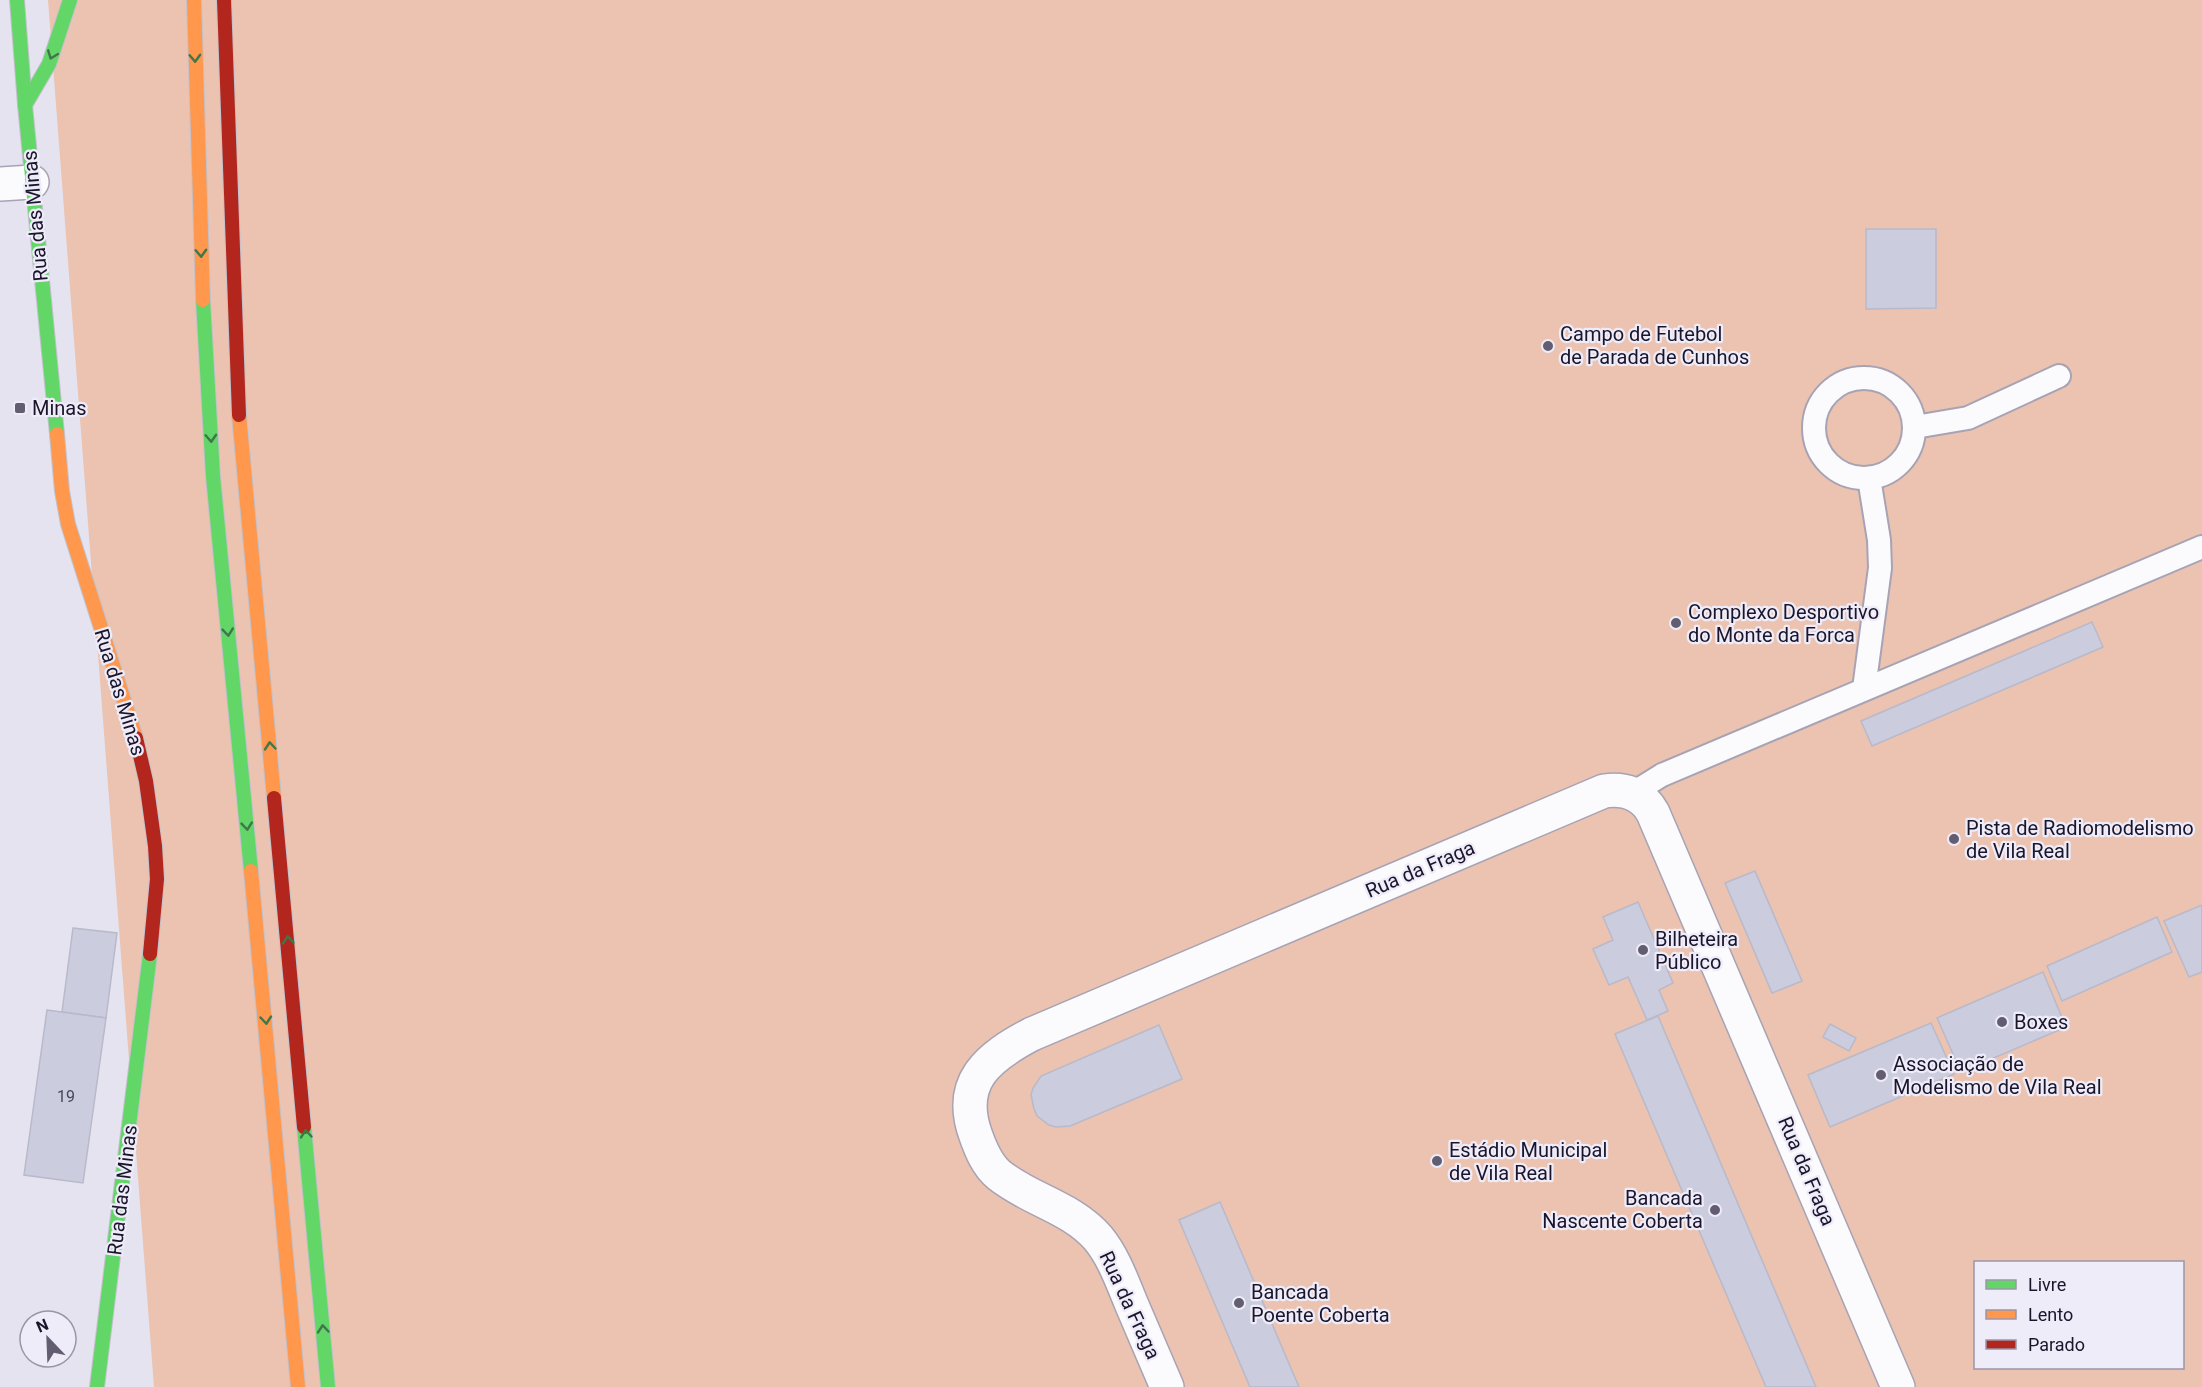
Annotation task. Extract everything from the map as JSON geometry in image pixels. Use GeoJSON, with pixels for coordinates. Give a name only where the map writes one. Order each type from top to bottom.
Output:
{"type":"FeatureCollection","features":[{"type":"Feature","properties":{"kind":"main road","name":"Rua das Minas"},"geometry":{"type":"LineString","coordinates":[[17,0],[60,471],[68,524],[139,747],[152,813],[157,879],[153,934],[97,1387]]}},
{"type":"Feature","properties":{"kind":"main road"},"geometry":{"type":"LineString","coordinates":[[25,105],[49,64],[70,0]]}},
{"type":"Feature","properties":{"kind":"main road"},"geometry":{"type":"LineString","coordinates":[[194,0],[202,282],[213,476],[260,959],[298,1387]]}},
{"type":"Feature","properties":{"kind":"main road"},"geometry":{"type":"LineString","coordinates":[[224,0],[239,412],[328,1387]]}},
{"type":"Feature","properties":{"kind":"street"},"geometry":{"type":"LineString","coordinates":[[0,184],[32,182]]}},
{"type":"Feature","properties":{"kind":"street","name":"Rua da Fraga"},"geometry":{"type":"LineString","coordinates":[[1167,1387],[1123,1283],[1100,1240],[1084,1223],[1011,1184],[996,1173],[987,1162],[972,1126],[969,1112],[974,1085],[985,1066],[1002,1051],[1032,1034],[1604,791],[1614,789],[1633,794],[1649,805],[1653,813],[1899,1387]]}},
{"type":"Feature","properties":{"kind":"lane"},"geometry":{"type":"LineString","coordinates":[[1915,427],[1968,418],[2059,376]]}},
{"type":"Feature","properties":{"kind":"lane"},"geometry":{"type":"LineString","coordinates":[[1861,378],[1878,380],[1892,386],[1904,398],[1912,411],[1915,427],[1913,443],[1905,458],[1893,470],[1878,477],[1860,479],[1844,475],[1829,465],[1819,452],[1814,435],[1815,418],[1821,402],[1832,390],[1846,382],[1861,378]]}},
{"type":"Feature","properties":{"kind":"lane"},"geometry":{"type":"LineString","coordinates":[[1864,689],[1881,568],[1869,478]]}},
{"type":"Feature","properties":{"kind":"lane"},"geometry":{"type":"LineString","coordinates":[[1633,794],[1662,775],[2202,547]]}},
{"type":"Feature","properties":{"kind":"shaded area"},"geometry":{"type":"Polygon","coordinates":[[[48,0],[2202,0],[2202,1387],[154,1387],[48,0]]]}},
{"type":"Feature","properties":{"kind":"building"},"geometry":{"type":"Polygon","coordinates":[[[1866,229],[1936,229],[1936,308],[1866,309],[1866,229]]]}},
{"type":"Feature","properties":{"kind":"building"},"geometry":{"type":"Polygon","coordinates":[[[2092,622],[2103,647],[1872,746],[1861,721],[2092,622]]]}},
{"type":"Feature","properties":{"kind":"building"},"geometry":{"type":"Polygon","coordinates":[[[1755,871],[1802,981],[1772,993],[1725,883],[1755,871]]]}},
{"type":"Feature","properties":{"kind":"building"},"geometry":{"type":"Polygon","coordinates":[[[1638,902],[1673,983],[1659,990],[1668,1011],[1647,1020],[1628,977],[1609,985],[1593,949],[1613,940],[1603,917],[1638,902]]]}},
{"type":"Feature","properties":{"kind":"building"},"geometry":{"type":"Polygon","coordinates":[[[2202,905],[2202,972],[2189,977],[2164,921],[2202,905]]]}},
{"type":"Feature","properties":{"kind":"building"},"geometry":{"type":"Polygon","coordinates":[[[2157,917],[2172,952],[2062,1001],[2047,966],[2157,917]]]}},
{"type":"Feature","properties":{"kind":"building"},"geometry":{"type":"Polygon","coordinates":[[[73,928],[117,933],[106,1018],[62,1012],[73,928]]]}},
{"type":"Feature","properties":{"kind":"building","name":"Boxes"},"geometry":{"type":"Polygon","coordinates":[[[2043,972],[2066,1027],[1961,1072],[1937,1018],[2043,972]]]}},
{"type":"Feature","properties":{"kind":"building"},"geometry":{"type":"Polygon","coordinates":[[[47,1010],[106,1018],[83,1183],[24,1175],[47,1010]]]}},
{"type":"Feature","properties":{"kind":"building","name":"Bancada Nascente Coberta"},"geometry":{"type":"Polygon","coordinates":[[[1658,1016],[1816,1387],[1766,1387],[1615,1034],[1658,1016]]]}},
{"type":"Feature","properties":{"kind":"building"},"geometry":{"type":"Polygon","coordinates":[[[1931,1023],[1954,1074],[1830,1127],[1808,1075],[1931,1023]]]}},
{"type":"Feature","properties":{"kind":"building"},"geometry":{"type":"Polygon","coordinates":[[[1830,1024],[1856,1038],[1849,1051],[1823,1037],[1830,1024]]]}},
{"type":"Feature","properties":{"kind":"building"},"geometry":{"type":"Polygon","coordinates":[[[1159,1025],[1182,1079],[1070,1126],[1049,1125],[1037,1116],[1031,1095],[1041,1076],[1159,1025]]]}},
{"type":"Feature","properties":{"kind":"building","name":"Bancada Poente Coberta"},"geometry":{"type":"Polygon","coordinates":[[[1220,1202],[1299,1387],[1250,1387],[1179,1220],[1220,1202]]]}},
{"type":"Feature","properties":{"kind":"traffic: fast"},"geometry":{"type":"LineString","coordinates":[[17,0],[57,434]]}},
{"type":"Feature","properties":{"kind":"traffic: fast"},"geometry":{"type":"LineString","coordinates":[[25,105],[49,64],[70,0]]}},
{"type":"Feature","properties":{"kind":"traffic: fast"},"geometry":{"type":"LineString","coordinates":[[203,300],[213,476],[251,871]]}},
{"type":"Feature","properties":{"kind":"traffic: fast"},"geometry":{"type":"LineString","coordinates":[[97,1387],[150,954]]}},
{"type":"Feature","properties":{"kind":"traffic: fast"},"geometry":{"type":"LineString","coordinates":[[304,1127],[328,1387]]}},
{"type":"Feature","properties":{"kind":"traffic: slow"},"geometry":{"type":"LineString","coordinates":[[194,0],[203,300]]}},
{"type":"Feature","properties":{"kind":"traffic: slow"},"geometry":{"type":"LineString","coordinates":[[239,415],[274,798]]}},
{"type":"Feature","properties":{"kind":"traffic: slow"},"geometry":{"type":"LineString","coordinates":[[57,434],[62,491],[68,524],[136,738]]}},
{"type":"Feature","properties":{"kind":"traffic: slow"},"geometry":{"type":"LineString","coordinates":[[251,871],[298,1387]]}},
{"type":"Feature","properties":{"kind":"traffic: jam"},"geometry":{"type":"LineString","coordinates":[[224,0],[239,415]]}},
{"type":"Feature","properties":{"kind":"traffic: jam"},"geometry":{"type":"LineString","coordinates":[[136,738],[146,781],[155,846],[157,879],[150,954]]}},
{"type":"Feature","properties":{"kind":"traffic: jam"},"geometry":{"type":"LineString","coordinates":[[274,798],[304,1127]]}},
{"type":"Feature","properties":{"kind":"place","name":"Campo de Futebol de Parada de Cunhos"},"geometry":{"type":"Point","coordinates":[1548,346]}},
{"type":"Feature","properties":{"kind":"place","name":"Minas"},"geometry":{"type":"Point","coordinates":[20,408]}},
{"type":"Feature","properties":{"kind":"place","name":"Complexo Desportivo do Monte da Forca"},"geometry":{"type":"Point","coordinates":[1676,623]}},
{"type":"Feature","properties":{"kind":"place","name":"Pista de Radiomodelismo de Vila Real"},"geometry":{"type":"Point","coordinates":[1954,839]}},
{"type":"Feature","properties":{"kind":"place","name":"Bilheteira Público"},"geometry":{"type":"Point","coordinates":[1643,950]}},
{"type":"Feature","properties":{"kind":"place","name":"Boxes"},"geometry":{"type":"Point","coordinates":[2002,1022]}},
{"type":"Feature","properties":{"kind":"place","name":"Associação de Modelismo de Vila Real"},"geometry":{"type":"Point","coordinates":[1881,1075]}},
{"type":"Feature","properties":{"kind":"place","name":"Estádio Municipal de Vila Real"},"geometry":{"type":"Point","coordinates":[1437,1161]}},
{"type":"Feature","properties":{"kind":"place","name":"Bancada Nascente Coberta"},"geometry":{"type":"Point","coordinates":[1715,1210]}},
{"type":"Feature","properties":{"kind":"place","name":"Bancada Poente Coberta"},"geometry":{"type":"Point","coordinates":[1239,1303]}}]}
